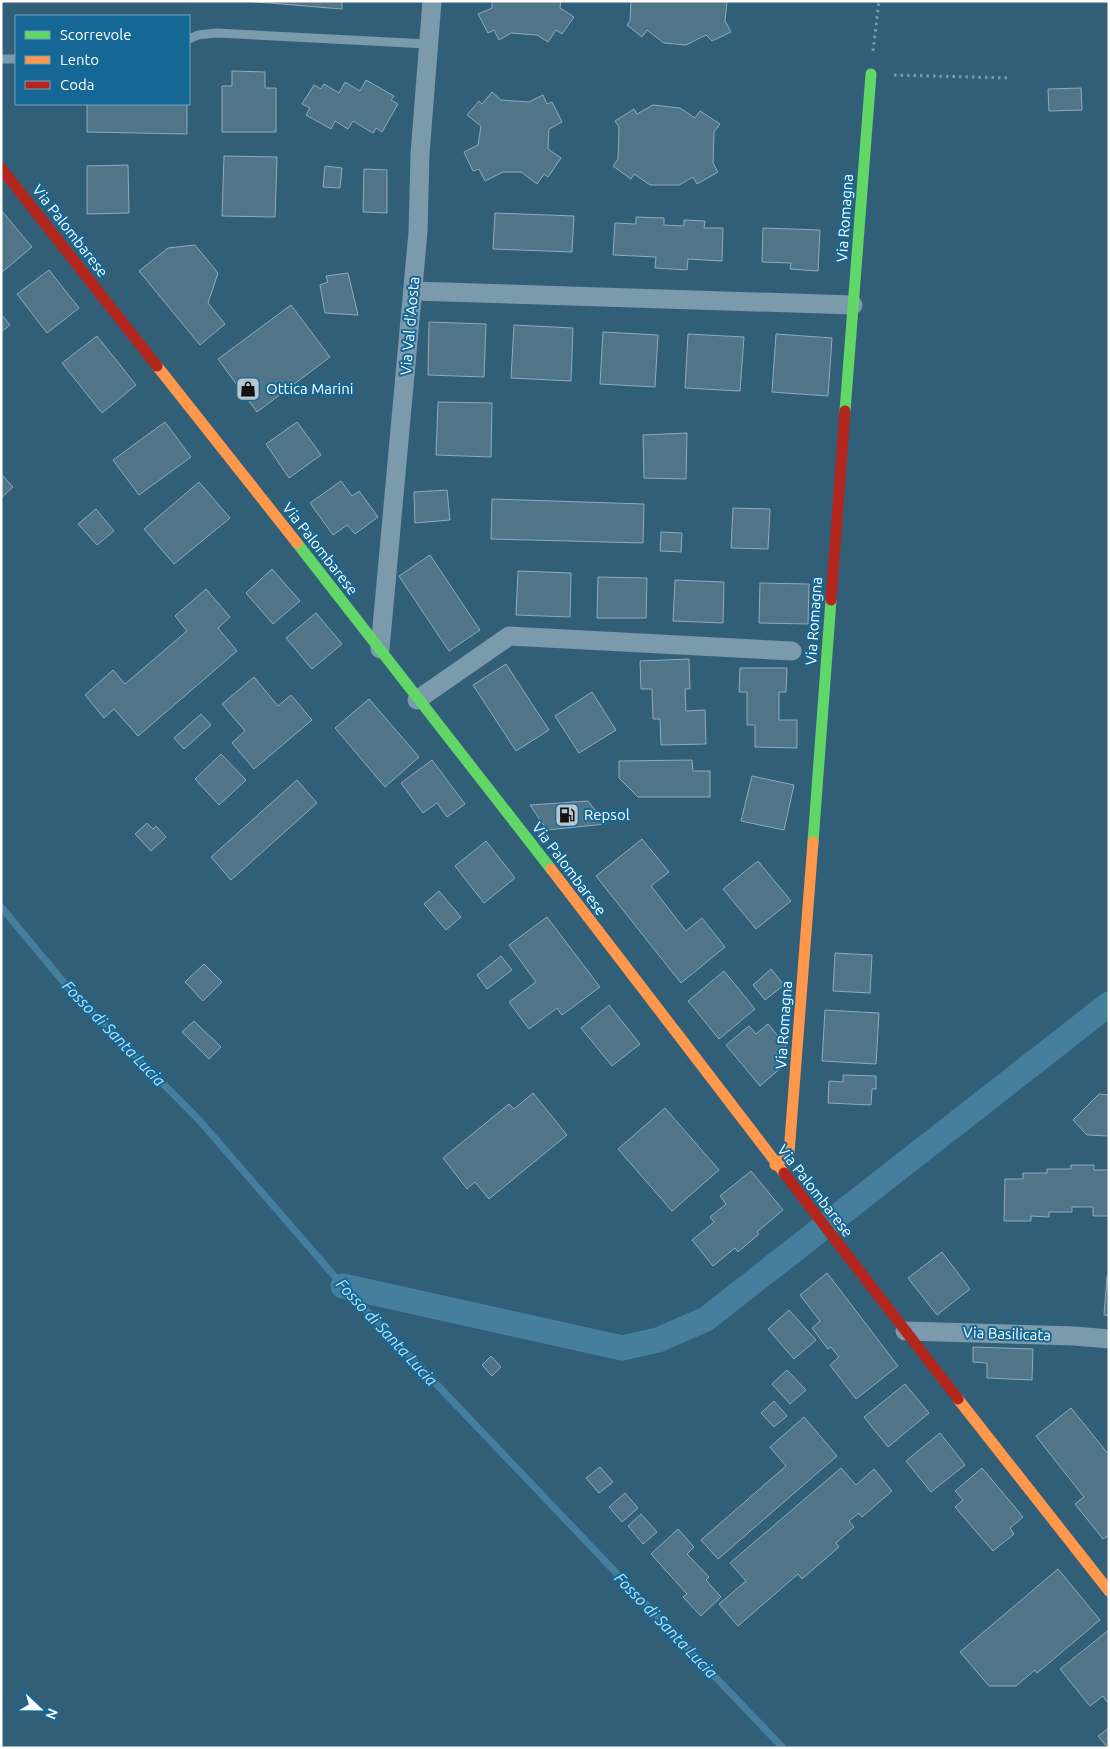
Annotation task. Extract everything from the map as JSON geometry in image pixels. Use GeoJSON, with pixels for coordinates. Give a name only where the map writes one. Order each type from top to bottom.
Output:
{"type":"FeatureCollection","features":[{"type":"Feature","properties":{"kind":"main road","name":"Via Romagna"},"geometry":{"type":"LineString","coordinates":[[775,1165],[789,1153],[871,74]]}},
{"type":"Feature","properties":{"kind":"main road","name":"Via Palombarese"},"geometry":{"type":"LineString","coordinates":[[1,168],[380,649],[417,700],[498,799],[775,1165],[1109,1591]]}},
{"type":"Feature","properties":{"kind":"street","name":"Via Val d'Aosta"},"geometry":{"type":"LineString","coordinates":[[380,649],[418,232],[420,154],[432,1]]}},
{"type":"Feature","properties":{"kind":"street"},"geometry":{"type":"LineString","coordinates":[[413,291],[853,305]]}},
{"type":"Feature","properties":{"kind":"street"},"geometry":{"type":"LineString","coordinates":[[417,700],[509,636],[792,651]]}},
{"type":"Feature","properties":{"kind":"street","name":"Via Basilicata"},"geometry":{"type":"LineString","coordinates":[[905,1331],[1109,1338]]}},
{"type":"Feature","properties":{"kind":"lane"},"geometry":{"type":"LineString","coordinates":[[190,39],[198,35],[216,33],[428,44]]}},
{"type":"Feature","properties":{"kind":"lane"},"geometry":{"type":"LineString","coordinates":[[1,59],[15,59]]}},
{"type":"Feature","properties":{"kind":"path"},"geometry":{"type":"LineString","coordinates":[[879,1],[871,74],[1011,78]]}},
{"type":"Feature","properties":{"kind":"building"},"geometry":{"type":"Polygon","coordinates":[[[245,1],[342,1],[342,9],[245,1]]]}},
{"type":"Feature","properties":{"kind":"building"},"geometry":{"type":"Polygon","coordinates":[[[492,1],[561,1],[560,8],[574,17],[562,34],[556,30],[548,42],[537,35],[511,33],[499,40],[494,30],[488,33],[478,14],[492,8],[492,1]]]}},
{"type":"Feature","properties":{"kind":"building"},"geometry":{"type":"Polygon","coordinates":[[[631,1],[727,1],[725,21],[731,32],[712,41],[706,35],[686,45],[664,43],[647,30],[642,37],[627,25],[630,21],[631,1]]]}},
{"type":"Feature","properties":{"kind":"building"},"geometry":{"type":"Polygon","coordinates":[[[232,71],[265,72],[265,88],[276,88],[276,132],[222,132],[222,86],[232,86],[232,71]]]}},
{"type":"Feature","properties":{"kind":"building"},"geometry":{"type":"Polygon","coordinates":[[[366,80],[394,96],[391,100],[398,104],[382,132],[376,128],[373,133],[353,121],[348,129],[335,121],[331,129],[306,115],[310,108],[302,104],[314,85],[321,89],[324,84],[339,93],[345,82],[360,91],[366,80]]]}},
{"type":"Feature","properties":{"kind":"building"},"geometry":{"type":"Polygon","coordinates":[[[1081,88],[1082,110],[1049,111],[1048,89],[1081,88]]]}},
{"type":"Feature","properties":{"kind":"building"},"geometry":{"type":"Polygon","coordinates":[[[492,92],[501,100],[529,102],[543,95],[547,104],[552,102],[562,122],[549,129],[548,149],[561,158],[548,177],[544,174],[537,184],[521,172],[503,172],[485,181],[479,169],[473,171],[464,152],[478,145],[481,126],[467,115],[479,101],[482,104],[492,92]]]}},
{"type":"Feature","properties":{"kind":"building"},"geometry":{"type":"Polygon","coordinates":[[[87,105],[187,105],[187,134],[87,132],[87,105]]]}},
{"type":"Feature","properties":{"kind":"building"},"geometry":{"type":"Polygon","coordinates":[[[653,105],[680,108],[695,118],[700,111],[720,124],[714,132],[713,163],[718,172],[697,184],[693,177],[679,185],[650,185],[634,174],[631,179],[613,166],[618,159],[619,127],[615,121],[634,109],[637,114],[653,105]]]}},
{"type":"Feature","properties":{"kind":"building"},"geometry":{"type":"Polygon","coordinates":[[[224,156],[277,157],[275,217],[222,216],[224,156]]]}},
{"type":"Feature","properties":{"kind":"building"},"geometry":{"type":"Polygon","coordinates":[[[128,165],[129,213],[87,214],[87,166],[128,165]]]}},
{"type":"Feature","properties":{"kind":"building"},"geometry":{"type":"Polygon","coordinates":[[[325,166],[342,168],[340,188],[323,187],[325,166]]]}},
{"type":"Feature","properties":{"kind":"building"},"geometry":{"type":"Polygon","coordinates":[[[364,169],[387,170],[387,213],[363,212],[364,169]]]}},
{"type":"Feature","properties":{"kind":"building"},"geometry":{"type":"Polygon","coordinates":[[[1,210],[32,247],[1,273],[1,210]]]}},
{"type":"Feature","properties":{"kind":"building"},"geometry":{"type":"Polygon","coordinates":[[[495,213],[574,216],[572,252],[493,249],[495,213]]]}},
{"type":"Feature","properties":{"kind":"building"},"geometry":{"type":"Polygon","coordinates":[[[636,217],[664,218],[664,225],[684,226],[684,220],[705,221],[704,228],[723,228],[722,261],[688,259],[687,270],[655,268],[656,257],[613,255],[615,223],[636,224],[636,217]]]}},
{"type":"Feature","properties":{"kind":"building"},"geometry":{"type":"Polygon","coordinates":[[[763,228],[820,230],[818,271],[790,269],[791,263],[762,262],[763,228]]]}},
{"type":"Feature","properties":{"kind":"building"},"geometry":{"type":"Polygon","coordinates":[[[195,245],[218,273],[208,303],[225,324],[200,345],[139,271],[168,248],[195,245]]]}},
{"type":"Feature","properties":{"kind":"building"},"geometry":{"type":"Polygon","coordinates":[[[49,270],[79,308],[47,333],[17,294],[49,270]]]}},
{"type":"Feature","properties":{"kind":"building"},"geometry":{"type":"Polygon","coordinates":[[[348,273],[358,315],[325,313],[320,285],[328,282],[326,276],[348,273]]]}},
{"type":"Feature","properties":{"kind":"building"},"geometry":{"type":"Polygon","coordinates":[[[291,305],[330,357],[257,412],[218,359],[291,305]]]}},
{"type":"Feature","properties":{"kind":"building"},"geometry":{"type":"Polygon","coordinates":[[[1,314],[10,325],[1,332],[1,314]]]}},
{"type":"Feature","properties":{"kind":"building"},"geometry":{"type":"Polygon","coordinates":[[[429,322],[486,324],[484,377],[428,375],[429,322]]]}},
{"type":"Feature","properties":{"kind":"building"},"geometry":{"type":"Polygon","coordinates":[[[514,325],[573,328],[571,381],[511,378],[514,325]]]}},
{"type":"Feature","properties":{"kind":"building"},"geometry":{"type":"Polygon","coordinates":[[[603,332],[658,335],[655,387],[600,384],[603,332]]]}},
{"type":"Feature","properties":{"kind":"building"},"geometry":{"type":"Polygon","coordinates":[[[688,334],[744,337],[740,391],[685,388],[688,334]]]}},
{"type":"Feature","properties":{"kind":"building"},"geometry":{"type":"Polygon","coordinates":[[[776,334],[832,338],[828,396],[772,392],[776,334]]]}},
{"type":"Feature","properties":{"kind":"building"},"geometry":{"type":"Polygon","coordinates":[[[97,336],[136,385],[102,413],[62,363],[97,336]]]}},
{"type":"Feature","properties":{"kind":"building"},"geometry":{"type":"Polygon","coordinates":[[[438,402],[492,403],[491,457],[436,455],[438,402]]]}},
{"type":"Feature","properties":{"kind":"building"},"geometry":{"type":"Polygon","coordinates":[[[165,422],[191,457],[139,495],[113,460],[165,422]]]}},
{"type":"Feature","properties":{"kind":"building"},"geometry":{"type":"Polygon","coordinates":[[[297,422],[321,455],[289,478],[266,444],[297,422]]]}},
{"type":"Feature","properties":{"kind":"building"},"geometry":{"type":"Polygon","coordinates":[[[687,433],[686,479],[644,478],[643,435],[687,433]]]}},
{"type":"Feature","properties":{"kind":"building"},"geometry":{"type":"Polygon","coordinates":[[[1,474],[13,487],[1,498],[1,474]]]}},
{"type":"Feature","properties":{"kind":"building"},"geometry":{"type":"Polygon","coordinates":[[[341,481],[352,496],[359,491],[378,517],[355,534],[347,525],[333,535],[310,503],[341,481]]]}},
{"type":"Feature","properties":{"kind":"building"},"geometry":{"type":"Polygon","coordinates":[[[199,482],[230,518],[174,564],[144,529],[199,482]]]}},
{"type":"Feature","properties":{"kind":"building"},"geometry":{"type":"Polygon","coordinates":[[[447,490],[450,520],[415,523],[414,492],[447,490]]]}},
{"type":"Feature","properties":{"kind":"building"},"geometry":{"type":"Polygon","coordinates":[[[492,499],[644,504],[643,543],[491,539],[492,499]]]}},
{"type":"Feature","properties":{"kind":"building"},"geometry":{"type":"Polygon","coordinates":[[[733,508],[770,509],[768,549],[731,548],[733,508]]]}},
{"type":"Feature","properties":{"kind":"building"},"geometry":{"type":"Polygon","coordinates":[[[96,509],[114,531],[97,545],[78,524],[96,509]]]}},
{"type":"Feature","properties":{"kind":"building"},"geometry":{"type":"Polygon","coordinates":[[[661,532],[682,533],[681,552],[660,551],[661,532]]]}},
{"type":"Feature","properties":{"kind":"building"},"geometry":{"type":"Polygon","coordinates":[[[430,555],[480,630],[449,651],[399,576],[430,555]]]}},
{"type":"Feature","properties":{"kind":"building"},"geometry":{"type":"Polygon","coordinates":[[[272,569],[300,601],[273,624],[246,593],[272,569]]]}},
{"type":"Feature","properties":{"kind":"building"},"geometry":{"type":"Polygon","coordinates":[[[518,571],[571,573],[570,617],[516,615],[518,571]]]}},
{"type":"Feature","properties":{"kind":"building"},"geometry":{"type":"Polygon","coordinates":[[[598,577],[647,578],[646,618],[597,618],[598,577]]]}},
{"type":"Feature","properties":{"kind":"building"},"geometry":{"type":"Polygon","coordinates":[[[675,580],[724,582],[723,623],[673,621],[675,580]]]}},
{"type":"Feature","properties":{"kind":"building"},"geometry":{"type":"Polygon","coordinates":[[[760,583],[809,584],[808,624],[759,623],[760,583]]]}},
{"type":"Feature","properties":{"kind":"building"},"geometry":{"type":"Polygon","coordinates":[[[206,589],[230,617],[218,628],[237,651],[138,736],[114,709],[104,718],[85,695],[113,670],[125,684],[187,631],[175,616],[206,589]]]}},
{"type":"Feature","properties":{"kind":"building"},"geometry":{"type":"Polygon","coordinates":[[[316,613],[342,644],[312,669],[286,638],[316,613]]]}},
{"type":"Feature","properties":{"kind":"building"},"geometry":{"type":"Polygon","coordinates":[[[689,659],[690,689],[685,689],[686,711],[705,710],[706,744],[661,745],[660,719],[653,719],[652,689],[641,689],[640,661],[689,659]]]}},
{"type":"Feature","properties":{"kind":"building"},"geometry":{"type":"Polygon","coordinates":[[[506,664],[549,730],[516,751],[473,685],[506,664]]]}},
{"type":"Feature","properties":{"kind":"building"},"geometry":{"type":"Polygon","coordinates":[[[740,668],[787,668],[786,692],[779,692],[779,720],[797,720],[797,748],[755,747],[755,725],[747,725],[747,692],[739,692],[740,668]]]}},
{"type":"Feature","properties":{"kind":"building"},"geometry":{"type":"Polygon","coordinates":[[[254,677],[278,706],[291,695],[312,720],[254,769],[232,743],[245,731],[222,704],[254,677]]]}},
{"type":"Feature","properties":{"kind":"building"},"geometry":{"type":"Polygon","coordinates":[[[592,692],[616,730],[579,753],[555,716],[592,692]]]}},
{"type":"Feature","properties":{"kind":"building"},"geometry":{"type":"Polygon","coordinates":[[[369,699],[419,757],[385,787],[335,728],[369,699]]]}},
{"type":"Feature","properties":{"kind":"building"},"geometry":{"type":"Polygon","coordinates":[[[201,714],[211,725],[184,749],[174,738],[201,714]]]}},
{"type":"Feature","properties":{"kind":"building"},"geometry":{"type":"Polygon","coordinates":[[[221,754],[246,780],[219,805],[195,779],[221,754]]]}},
{"type":"Feature","properties":{"kind":"building"},"geometry":{"type":"Polygon","coordinates":[[[432,760],[465,804],[447,817],[437,803],[423,813],[401,783],[432,760]]]}},
{"type":"Feature","properties":{"kind":"building"},"geometry":{"type":"Polygon","coordinates":[[[692,760],[693,771],[710,771],[710,797],[638,797],[619,778],[619,761],[692,760]]]}},
{"type":"Feature","properties":{"kind":"building"},"geometry":{"type":"Polygon","coordinates":[[[752,776],[794,785],[784,830],[741,821],[752,776]]]}},
{"type":"Feature","properties":{"kind":"building"},"geometry":{"type":"Polygon","coordinates":[[[297,780],[317,803],[231,880],[211,857],[297,780]]]}},
{"type":"Feature","properties":{"kind":"building","name":"Repsol"},"geometry":{"type":"Polygon","coordinates":[[[588,801],[606,824],[547,830],[530,805],[588,801]]]}},
{"type":"Feature","properties":{"kind":"building"},"geometry":{"type":"Polygon","coordinates":[[[147,823],[153,829],[156,826],[166,837],[151,851],[135,834],[147,823]]]}},
{"type":"Feature","properties":{"kind":"building"},"geometry":{"type":"Polygon","coordinates":[[[642,839],[669,872],[651,886],[686,931],[702,918],[725,947],[681,983],[596,876],[642,839]]]}},
{"type":"Feature","properties":{"kind":"building"},"geometry":{"type":"Polygon","coordinates":[[[486,841],[515,878],[484,903],[455,866],[486,841]]]}},
{"type":"Feature","properties":{"kind":"building"},"geometry":{"type":"Polygon","coordinates":[[[758,861],[791,901],[756,929],[723,889],[758,861]]]}},
{"type":"Feature","properties":{"kind":"building"},"geometry":{"type":"Polygon","coordinates":[[[439,891],[461,917],[446,930],[424,904],[439,891]]]}},
{"type":"Feature","properties":{"kind":"building"},"geometry":{"type":"Polygon","coordinates":[[[547,917],[600,987],[562,1015],[557,1008],[529,1029],[509,1002],[536,982],[509,945],[547,917]]]}},
{"type":"Feature","properties":{"kind":"building"},"geometry":{"type":"Polygon","coordinates":[[[835,953],[872,955],[870,993],[833,991],[835,953]]]}},
{"type":"Feature","properties":{"kind":"building"},"geometry":{"type":"Polygon","coordinates":[[[501,956],[512,970],[487,989],[477,975],[501,956]]]}},
{"type":"Feature","properties":{"kind":"building"},"geometry":{"type":"Polygon","coordinates":[[[204,964],[222,982],[203,1001],[185,982],[204,964]]]}},
{"type":"Feature","properties":{"kind":"building"},"geometry":{"type":"Polygon","coordinates":[[[771,969],[784,985],[765,1000],[753,985],[771,969]]]}},
{"type":"Feature","properties":{"kind":"building"},"geometry":{"type":"Polygon","coordinates":[[[724,971],[755,1009],[719,1039],[688,1001],[724,971]]]}},
{"type":"Feature","properties":{"kind":"building"},"geometry":{"type":"Polygon","coordinates":[[[609,1005],[640,1044],[612,1066],[581,1028],[609,1005]]]}},
{"type":"Feature","properties":{"kind":"building"},"geometry":{"type":"Polygon","coordinates":[[[825,1010],[879,1013],[876,1064],[822,1061],[825,1010]]]}},
{"type":"Feature","properties":{"kind":"building"},"geometry":{"type":"Polygon","coordinates":[[[194,1021],[221,1047],[209,1059],[182,1032],[194,1021]]]}},
{"type":"Feature","properties":{"kind":"building"},"geometry":{"type":"Polygon","coordinates":[[[768,1024],[786,1046],[775,1056],[783,1066],[760,1086],[726,1045],[749,1026],[756,1034],[768,1024]]]}},
{"type":"Feature","properties":{"kind":"building"},"geometry":{"type":"Polygon","coordinates":[[[843,1075],[876,1076],[876,1089],[872,1089],[871,1105],[828,1103],[829,1081],[843,1082],[843,1075]]]}},
{"type":"Feature","properties":{"kind":"building"},"geometry":{"type":"Polygon","coordinates":[[[533,1093],[567,1135],[489,1199],[475,1182],[467,1189],[443,1158],[509,1104],[514,1109],[533,1093]]]}},
{"type":"Feature","properties":{"kind":"building"},"geometry":{"type":"Polygon","coordinates":[[[1099,1094],[1109,1095],[1109,1136],[1087,1135],[1073,1120],[1099,1094]]]}},
{"type":"Feature","properties":{"kind":"building"},"geometry":{"type":"Polygon","coordinates":[[[665,1108],[719,1170],[672,1211],[618,1149],[665,1108]]]}},
{"type":"Feature","properties":{"kind":"building"},"geometry":{"type":"Polygon","coordinates":[[[1071,1165],[1094,1165],[1094,1170],[1109,1170],[1109,1216],[1093,1216],[1093,1207],[1072,1207],[1072,1212],[1049,1212],[1049,1217],[1031,1216],[1031,1221],[1004,1221],[1005,1179],[1023,1179],[1023,1173],[1047,1173],[1047,1169],[1071,1169],[1071,1165]]]}},
{"type":"Feature","properties":{"kind":"building"},"geometry":{"type":"Polygon","coordinates":[[[751,1171],[783,1210],[757,1232],[759,1234],[738,1252],[735,1248],[713,1266],[692,1240],[714,1222],[710,1217],[726,1204],[720,1196],[751,1171]]]}},
{"type":"Feature","properties":{"kind":"building"},"geometry":{"type":"Polygon","coordinates":[[[942,1252],[970,1289],[937,1315],[908,1278],[942,1252]]]}},
{"type":"Feature","properties":{"kind":"building"},"geometry":{"type":"Polygon","coordinates":[[[827,1273],[898,1366],[856,1399],[830,1365],[839,1357],[831,1347],[828,1349],[812,1328],[820,1321],[800,1295],[827,1273]]]}},
{"type":"Feature","properties":{"kind":"building"},"geometry":{"type":"Polygon","coordinates":[[[1107,1276],[1109,1276],[1109,1315],[1104,1315],[1107,1276]]]}},
{"type":"Feature","properties":{"kind":"building"},"geometry":{"type":"Polygon","coordinates":[[[789,1310],[816,1340],[794,1359],[768,1329],[789,1310]]]}},
{"type":"Feature","properties":{"kind":"building"},"geometry":{"type":"Polygon","coordinates":[[[973,1347],[1033,1349],[1032,1380],[987,1378],[987,1363],[973,1362],[973,1347]]]}},
{"type":"Feature","properties":{"kind":"building"},"geometry":{"type":"Polygon","coordinates":[[[491,1356],[501,1367],[492,1376],[482,1365],[491,1356]]]}},
{"type":"Feature","properties":{"kind":"building"},"geometry":{"type":"Polygon","coordinates":[[[787,1370],[806,1390],[790,1404],[772,1384],[787,1370]]]}},
{"type":"Feature","properties":{"kind":"building"},"geometry":{"type":"Polygon","coordinates":[[[905,1384],[929,1413],[888,1447],[864,1417],[905,1384]]]}},
{"type":"Feature","properties":{"kind":"building"},"geometry":{"type":"Polygon","coordinates":[[[774,1401],[787,1416],[774,1427],[761,1413],[774,1401]]]}},
{"type":"Feature","properties":{"kind":"building"},"geometry":{"type":"Polygon","coordinates":[[[1071,1408],[1109,1455],[1109,1535],[1103,1539],[1075,1504],[1084,1497],[1036,1436],[1071,1408]]]}},
{"type":"Feature","properties":{"kind":"building"},"geometry":{"type":"Polygon","coordinates":[[[804,1417],[837,1456],[718,1559],[701,1540],[786,1466],[770,1447],[804,1417]]]}},
{"type":"Feature","properties":{"kind":"building"},"geometry":{"type":"Polygon","coordinates":[[[940,1433],[965,1465],[931,1492],[906,1461],[940,1433]]]}},
{"type":"Feature","properties":{"kind":"building"},"geometry":{"type":"Polygon","coordinates":[[[600,1467],[613,1482],[599,1493],[586,1478],[600,1467]]]}},
{"type":"Feature","properties":{"kind":"building"},"geometry":{"type":"Polygon","coordinates":[[[841,1468],[856,1485],[874,1469],[892,1491],[862,1517],[859,1513],[849,1521],[854,1527],[836,1543],[839,1547],[802,1579],[798,1574],[738,1626],[719,1604],[746,1581],[730,1563],[841,1468]]]}},
{"type":"Feature","properties":{"kind":"building"},"geometry":{"type":"Polygon","coordinates":[[[982,1468],[1023,1517],[1010,1528],[1014,1534],[993,1551],[955,1507],[963,1500],[955,1491],[982,1468]]]}},
{"type":"Feature","properties":{"kind":"building"},"geometry":{"type":"Polygon","coordinates":[[[625,1493],[638,1508],[622,1522],[609,1507],[625,1493]]]}},
{"type":"Feature","properties":{"kind":"building"},"geometry":{"type":"Polygon","coordinates":[[[641,1514],[657,1532],[643,1544],[628,1526],[641,1514]]]}},
{"type":"Feature","properties":{"kind":"building"},"geometry":{"type":"Polygon","coordinates":[[[678,1529],[694,1547],[687,1554],[709,1577],[706,1580],[721,1597],[701,1616],[683,1597],[687,1594],[651,1554],[678,1529]]]}},
{"type":"Feature","properties":{"kind":"building"},"geometry":{"type":"Polygon","coordinates":[[[1058,1569],[1100,1620],[1037,1673],[1035,1670],[1016,1686],[989,1686],[960,1652],[1058,1569]]]}},
{"type":"Feature","properties":{"kind":"building"},"geometry":{"type":"Polygon","coordinates":[[[1109,1630],[1109,1701],[1107,1702],[1103,1696],[1090,1706],[1060,1669],[1109,1630]]]}},
{"type":"Feature","properties":{"kind":"building"},"geometry":{"type":"Polygon","coordinates":[[[1109,1728],[1109,1748],[1108,1748],[1098,1736],[1109,1728]]]}},
{"type":"Feature","properties":{"kind":"waterway","name":"Fosso di Santa Lucia"},"geometry":{"type":"LineString","coordinates":[[1,907],[71,991],[199,1120],[343,1286],[783,1748]]}},
{"type":"Feature","properties":{"kind":"waterway"},"geometry":{"type":"LineString","coordinates":[[343,1286],[622,1348],[658,1340],[706,1319],[1109,1004]]}},
{"type":"Feature","properties":{"kind":"traffic: fast"},"geometry":{"type":"LineString","coordinates":[[845,411],[871,74]]}},
{"type":"Feature","properties":{"kind":"traffic: fast"},"geometry":{"type":"LineString","coordinates":[[297,543],[551,869]]}},
{"type":"Feature","properties":{"kind":"traffic: fast"},"geometry":{"type":"LineString","coordinates":[[813,842],[831,600]]}},
{"type":"Feature","properties":{"kind":"traffic: slow"},"geometry":{"type":"LineString","coordinates":[[157,366],[297,543]]}},
{"type":"Feature","properties":{"kind":"traffic: slow"},"geometry":{"type":"LineString","coordinates":[[775,1165],[789,1153],[813,842]]}},
{"type":"Feature","properties":{"kind":"traffic: slow"},"geometry":{"type":"LineString","coordinates":[[551,869],[784,1173]]}},
{"type":"Feature","properties":{"kind":"traffic: slow"},"geometry":{"type":"LineString","coordinates":[[958,1399],[1109,1591]]}},
{"type":"Feature","properties":{"kind":"traffic: jam"},"geometry":{"type":"LineString","coordinates":[[1,168],[157,366]]}},
{"type":"Feature","properties":{"kind":"traffic: jam"},"geometry":{"type":"LineString","coordinates":[[831,600],[845,411]]}},
{"type":"Feature","properties":{"kind":"traffic: jam"},"geometry":{"type":"LineString","coordinates":[[784,1173],[958,1399]]}},
{"type":"Feature","properties":{"kind":"place","name":"Ottica Marini"},"geometry":{"type":"Point","coordinates":[248,389]}},
{"type":"Feature","properties":{"kind":"place","name":"Repsol"},"geometry":{"type":"Point","coordinates":[567,815]}}]}
